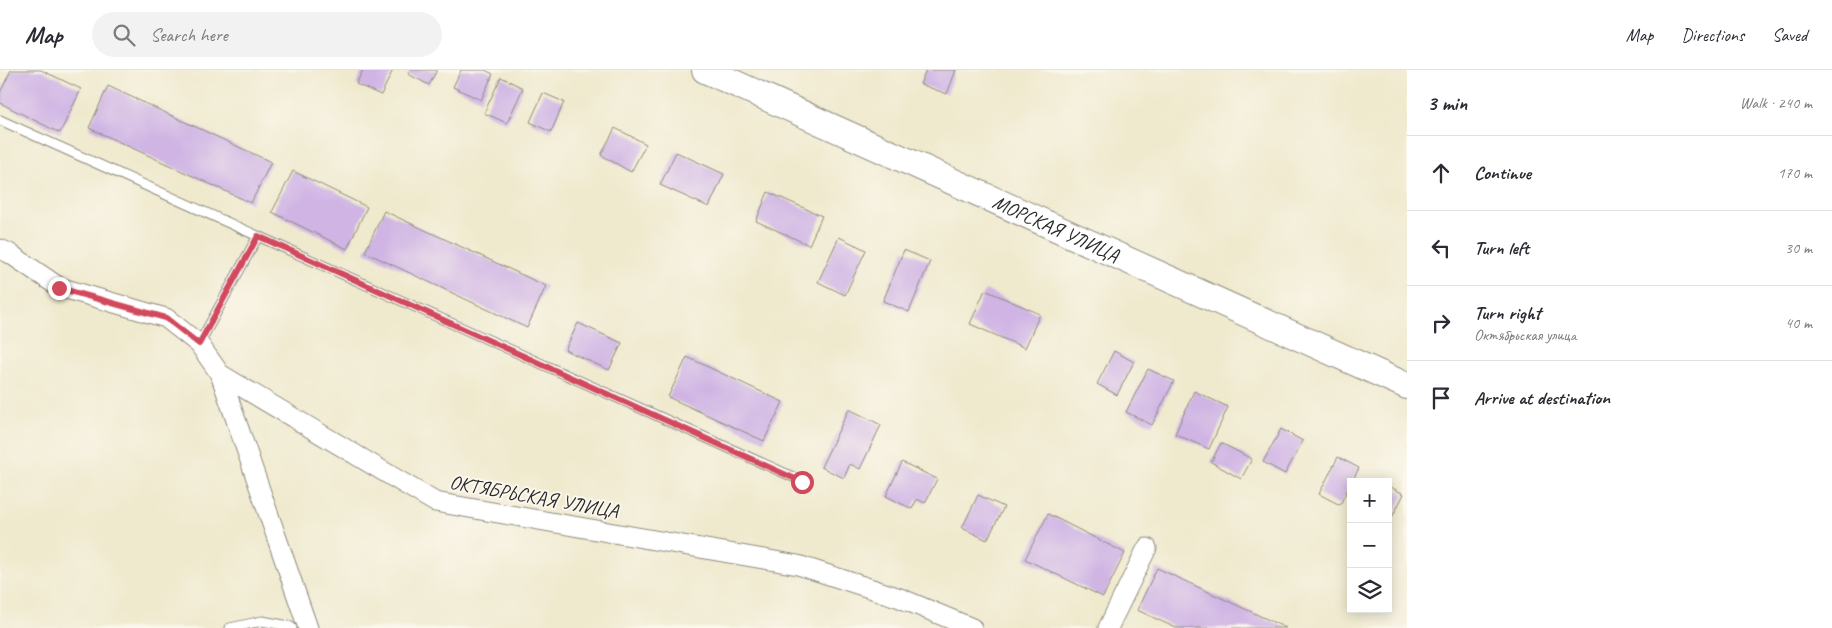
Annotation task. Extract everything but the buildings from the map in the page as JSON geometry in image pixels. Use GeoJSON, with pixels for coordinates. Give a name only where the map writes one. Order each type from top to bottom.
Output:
{"type":"FeatureCollection","features":[{"type":"Feature","properties":{"kind":"main road","name":"МОРСКАЯ УЛИЦА"},"geometry":{"type":"LineString","coordinates":[[705,70],[1407,386]]}},
{"type":"Feature","properties":{"kind":"street","name":"ОКТЯБРЬСКАЯ УЛИЦА"},"geometry":{"type":"LineString","coordinates":[[0,249],[10,253],[59,288],[166,318],[199,344],[220,374],[434,502],[798,565],[900,598],[972,628]]}},
{"type":"Feature","properties":{"kind":"street"},"geometry":{"type":"LineString","coordinates":[[220,374],[308,628]]}},
{"type":"Feature","properties":{"kind":"street"},"geometry":{"type":"LineString","coordinates":[[1108,628],[1146,548]]}},
{"type":"Feature","properties":{"kind":"lane"},"geometry":{"type":"LineString","coordinates":[[0,120],[802,482]]}},
{"type":"Feature","properties":{"kind":"lane"},"geometry":{"type":"LineString","coordinates":[[199,344],[258,236]]}},
{"type":"Feature","properties":{"kind":"lane"},"geometry":{"type":"LineString","coordinates":[[230,628],[262,620],[292,628]]}},
{"type":"Feature","properties":{"kind":"route"},"geometry":{"type":"LineString","coordinates":[[59,288],[166,318],[199,344],[258,236],[802,482]]}}]}
